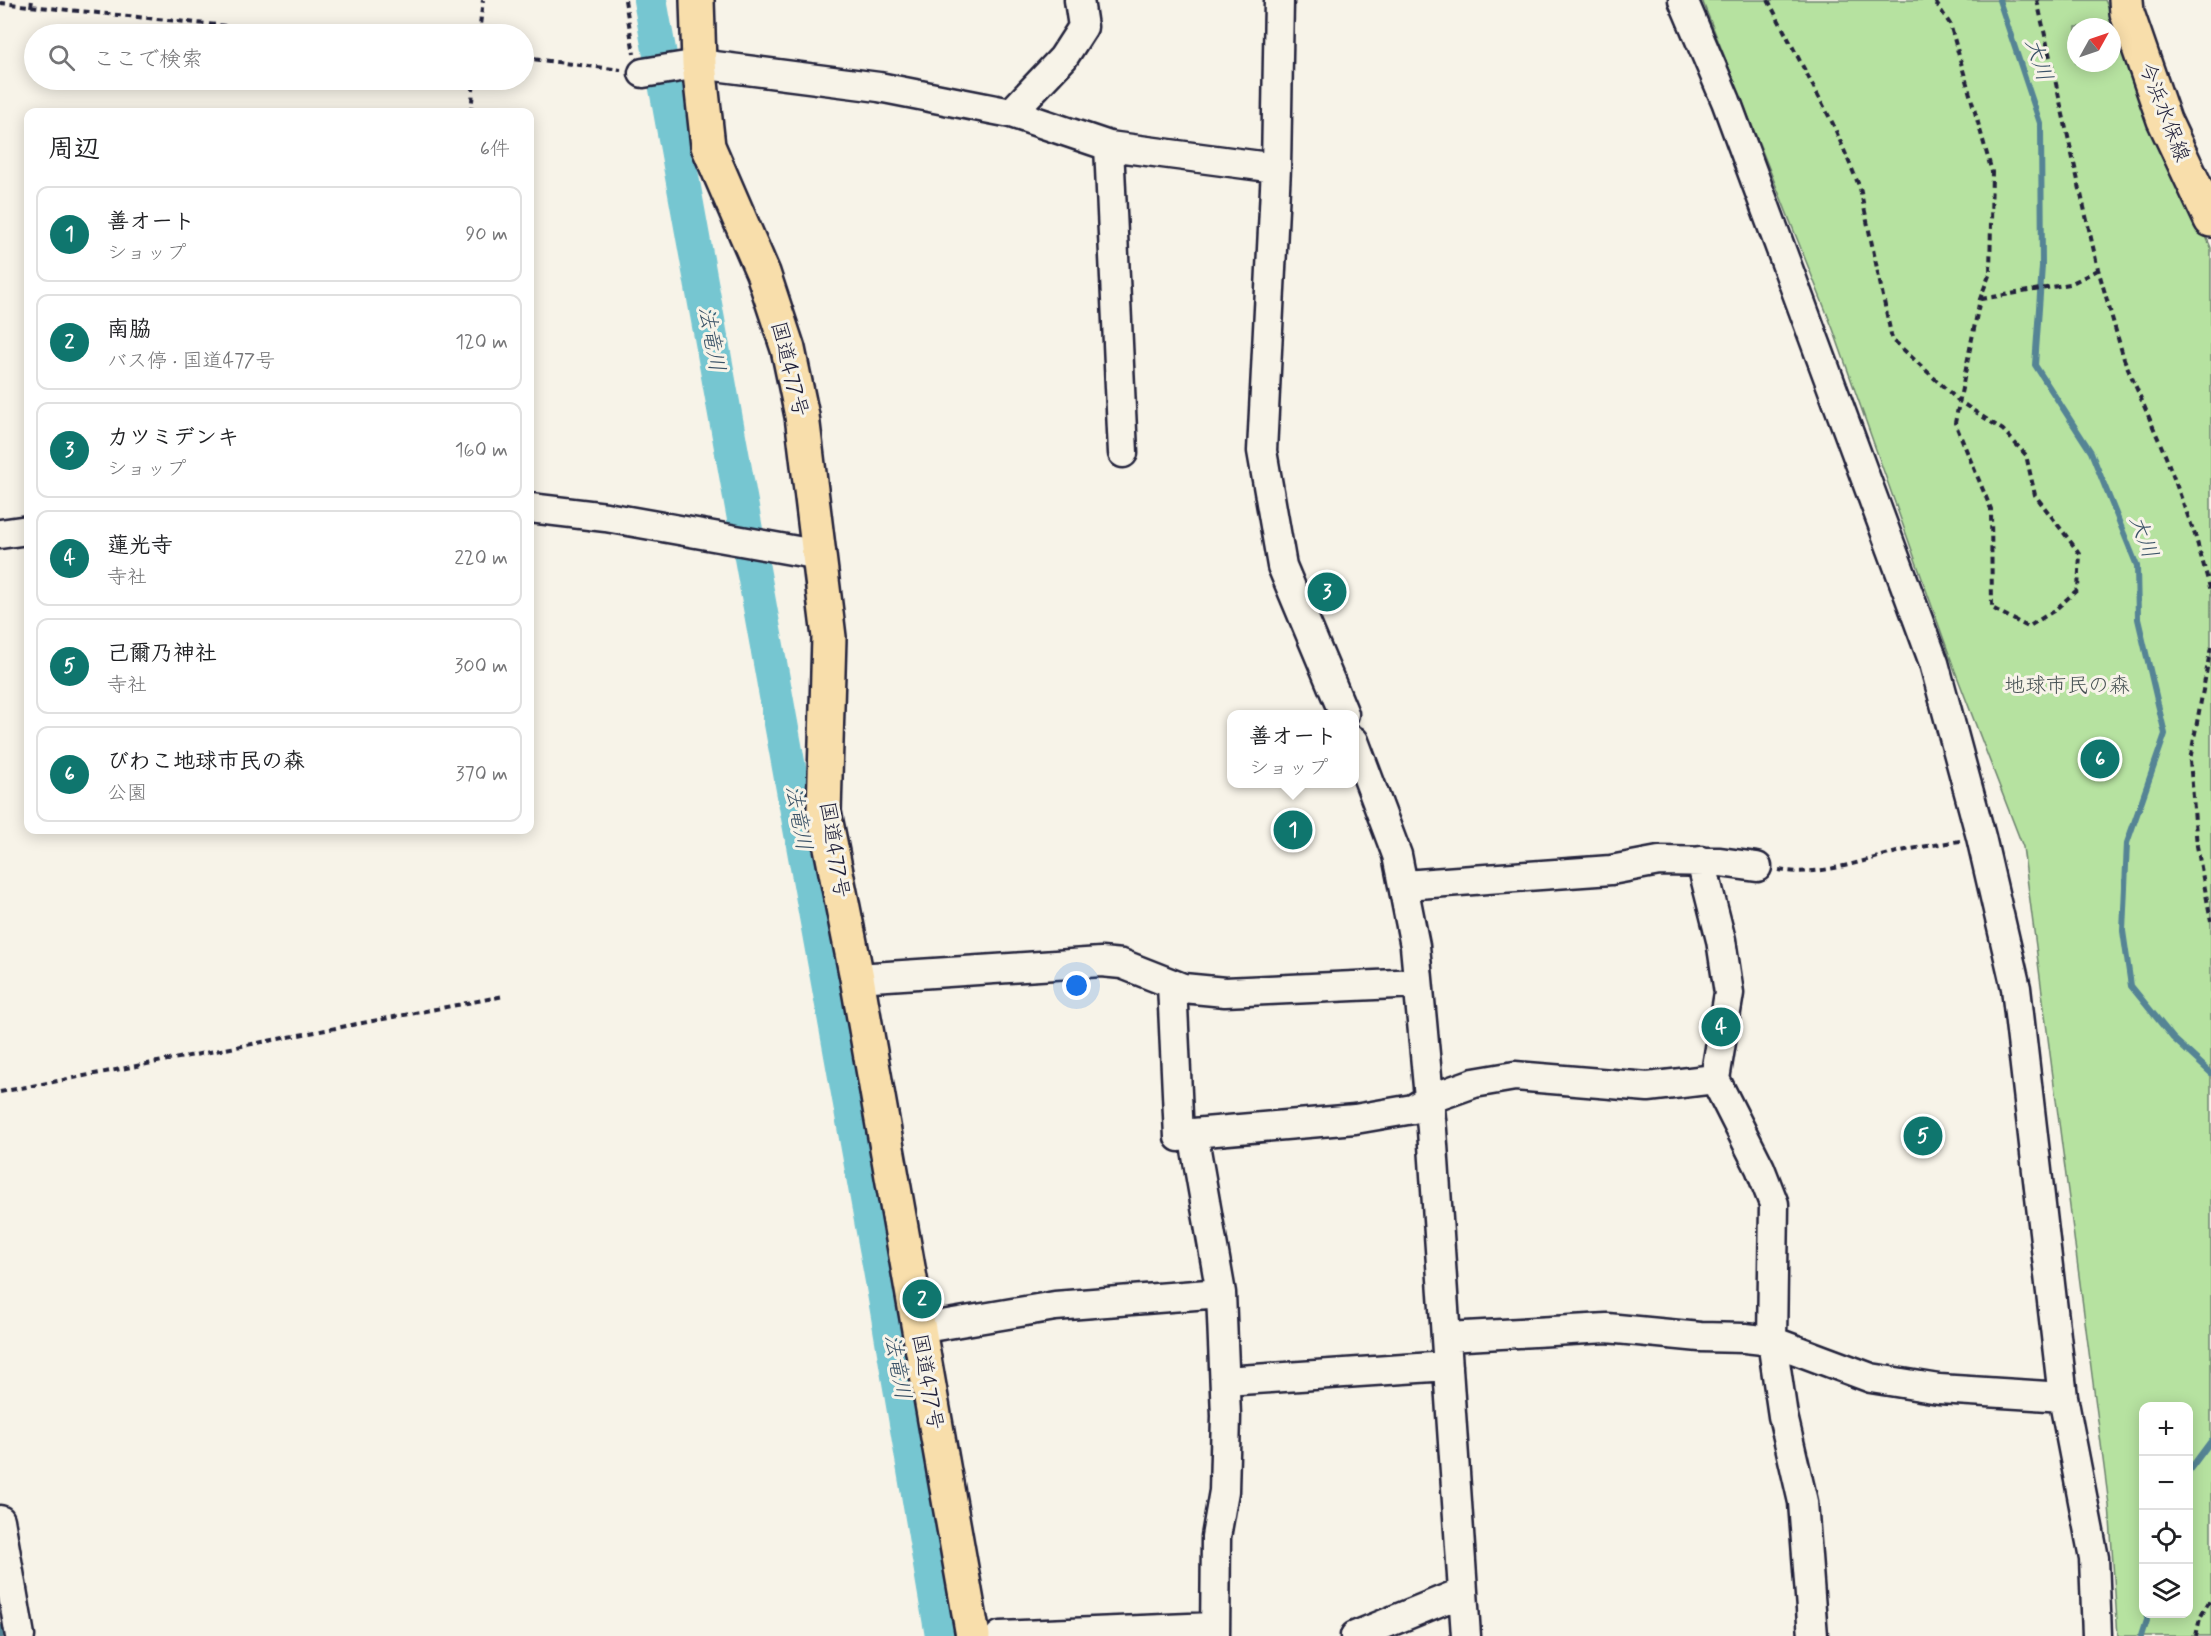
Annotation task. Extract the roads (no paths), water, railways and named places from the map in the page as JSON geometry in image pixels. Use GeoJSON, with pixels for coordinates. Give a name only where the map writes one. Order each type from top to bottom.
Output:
{"type":"FeatureCollection","features":[{"type":"Feature","properties":{"kind":"main road","name":"国道477号"},"geometry":{"type":"LineString","coordinates":[[697,0],[694,64],[708,146],[763,273],[788,349],[802,416],[829,636],[824,812],[857,978],[973,1636]]}},
{"type":"Feature","properties":{"kind":"main road","name":"今浜水保線"},"geometry":{"type":"LineString","coordinates":[[2126,0],[2127,13],[2164,120],[2211,220]]}},
{"type":"Feature","properties":{"kind":"street"},"geometry":{"type":"LineString","coordinates":[[1011,113],[1062,58],[1083,27],[1079,0]]}},
{"type":"Feature","properties":{"kind":"street"},"geometry":{"type":"LineString","coordinates":[[1279,0],[1276,168],[1262,451],[1282,566],[1342,710]]}},
{"type":"Feature","properties":{"kind":"street"},"geometry":{"type":"LineString","coordinates":[[1683,0],[1725,101],[1934,663],[1981,837],[2016,988],[2063,1397],[2094,1558],[2097,1636]]}},
{"type":"Feature","properties":{"kind":"street"},"geometry":{"type":"LineString","coordinates":[[640,73],[694,64],[879,87],[1011,113],[1109,146],[1276,168]]}},
{"type":"Feature","properties":{"kind":"street"},"geometry":{"type":"LineString","coordinates":[[1109,146],[1122,453]]}},
{"type":"Feature","properties":{"kind":"street"},"geometry":{"type":"LineString","coordinates":[[534,508],[606,517],[820,555]]}},
{"type":"Feature","properties":{"kind":"street"},"geometry":{"type":"LineString","coordinates":[[0,534],[24,531]]}},
{"type":"Feature","properties":{"kind":"street"},"geometry":{"type":"LineString","coordinates":[[1359,754],[1397,855],[1415,946],[1429,1099],[1466,1636]]}},
{"type":"Feature","properties":{"kind":"street"},"geometry":{"type":"LineString","coordinates":[[1404,885],[1611,870],[1659,861],[1701,861],[1757,867]]}},
{"type":"Feature","properties":{"kind":"street"},"geometry":{"type":"LineString","coordinates":[[1701,861],[1721,940],[1729,993],[1714,1079],[1760,1168],[1774,1204],[1772,1341],[1783,1416],[1803,1502],[1813,1636]]}},
{"type":"Feature","properties":{"kind":"street"},"geometry":{"type":"LineString","coordinates":[[857,978],[1101,962],[1122,964],[1182,988],[1225,992],[1418,983]]}},
{"type":"Feature","properties":{"kind":"street"},"geometry":{"type":"LineString","coordinates":[[1172,984],[1179,1137],[1193,1133],[1355,1119],[1413,1109],[1429,1099],[1474,1083],[1515,1076],[1648,1087],[1714,1079]]}},
{"type":"Feature","properties":{"kind":"street"},"geometry":{"type":"LineString","coordinates":[[1000,1636],[1214,1631],[1216,1537],[1224,1491],[1225,1381],[1221,1293],[1193,1133]]}},
{"type":"Feature","properties":{"kind":"street"},"geometry":{"type":"LineString","coordinates":[[918,1329],[1055,1306],[1221,1293]]}},
{"type":"Feature","properties":{"kind":"street"},"geometry":{"type":"LineString","coordinates":[[1446,1337],[1607,1328],[1772,1341],[1870,1378],[1940,1389],[2063,1397]]}},
{"type":"Feature","properties":{"kind":"street"},"geometry":{"type":"LineString","coordinates":[[1225,1381],[1448,1365]]}},
{"type":"Feature","properties":{"kind":"street"},"geometry":{"type":"LineString","coordinates":[[0,1520],[20,1636]]}},
{"type":"Feature","properties":{"kind":"street"},"geometry":{"type":"LineString","coordinates":[[1355,1636],[1463,1592]]}},
{"type":"Feature","properties":{"kind":"waterway","name":"法竜川"},"geometry":{"type":"LineString","coordinates":[[650,0],[882,1281],[942,1636]]}},
{"type":"Feature","properties":{"kind":"waterway","name":"大川"},"geometry":{"type":"LineString","coordinates":[[1999,0],[2041,126],[2042,266],[2035,365],[2091,452],[2137,566],[2138,619],[2165,734],[2127,843],[2123,931],[2131,986],[2173,1038],[2211,1073]]}},
{"type":"Feature","properties":{"kind":"waterway","name":"大川"},"geometry":{"type":"LineString","coordinates":[[2193,1465],[2211,1441]]}},
{"type":"Feature","properties":{"kind":"waterway","name":"大川"},"geometry":{"type":"LineString","coordinates":[[2141,1636],[2147,1618]]}},
{"type":"Feature","properties":{"kind":"waterway"},"geometry":{"type":"LineString","coordinates":[[0,1627],[1,1636]]}},
{"type":"Feature","properties":{"kind":"place","name":"カツミデンキ"},"geometry":{"type":"Point","coordinates":[1327,592]}},
{"type":"Feature","properties":{"kind":"place","name":"びわこ地球市民の森"},"geometry":{"type":"Point","coordinates":[2100,759]}},
{"type":"Feature","properties":{"kind":"place","name":"善オート"},"geometry":{"type":"Point","coordinates":[1293,830]}},
{"type":"Feature","properties":{"kind":"place","name":"蓮光寺"},"geometry":{"type":"Point","coordinates":[1721,1027]}},
{"type":"Feature","properties":{"kind":"place","name":"己爾乃神社"},"geometry":{"type":"Point","coordinates":[1923,1136]}},
{"type":"Feature","properties":{"kind":"place","name":"南脇"},"geometry":{"type":"Point","coordinates":[922,1299]}},
{"type":"Feature","properties":{"kind":"park label","name":"地球市民の森"},"geometry":{"type":"Point","coordinates":[2067,686]}}]}
